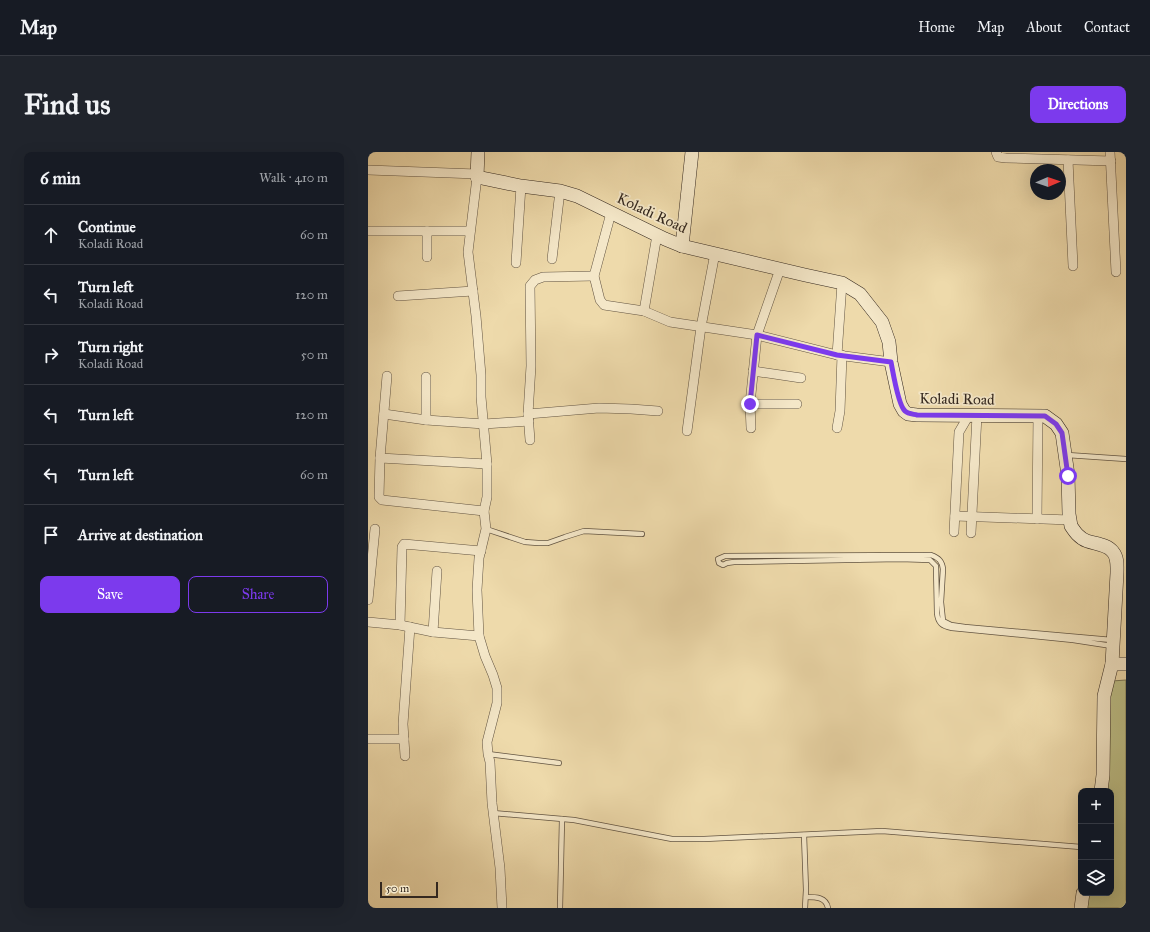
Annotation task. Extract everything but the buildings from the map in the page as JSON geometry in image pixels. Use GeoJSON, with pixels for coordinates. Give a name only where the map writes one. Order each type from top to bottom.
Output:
{"type":"FeatureCollection","features":[{"type":"Feature","properties":{"kind":"street"},"geometry":{"type":"LineString","coordinates":[[478,152],[477,175],[468,252],[481,374],[481,397],[487,464],[487,497],[484,511],[486,529],[479,563],[477,590],[479,636],[497,688],[497,703],[487,742],[490,762],[493,813],[500,868],[502,908]]}},
{"type":"Feature","properties":{"kind":"street"},"geometry":{"type":"LineString","coordinates":[[682,246],[692,152]]}},
{"type":"Feature","properties":{"kind":"street"},"geometry":{"type":"LineString","coordinates":[[996,152],[998,157],[1006,158],[1068,160],[1110,156],[1116,272]]}},
{"type":"Feature","properties":{"kind":"street"},"geometry":{"type":"LineString","coordinates":[[1068,160],[1073,266]]}},
{"type":"Feature","properties":{"kind":"street"},"geometry":{"type":"LineString","coordinates":[[368,170],[477,175]]}},
{"type":"Feature","properties":{"kind":"street","name":"Koladi Road"},"geometry":{"type":"LineString","coordinates":[[477,175],[522,186],[560,190],[577,196],[682,246],[842,283],[860,294],[882,322],[889,342],[891,362],[900,404],[904,411],[908,414],[1045,416],[1056,424],[1062,433],[1071,526],[1077,535],[1086,541],[1104,546],[1113,552],[1117,560],[1112,664],[1104,696],[1103,775],[1101,788]]}},
{"type":"Feature","properties":{"kind":"street"},"geometry":{"type":"LineString","coordinates":[[516,263],[522,186]]}},
{"type":"Feature","properties":{"kind":"street"},"geometry":{"type":"LineString","coordinates":[[552,259],[560,190]]}},
{"type":"Feature","properties":{"kind":"street"},"geometry":{"type":"LineString","coordinates":[[611,213],[594,276],[600,300],[604,305],[644,311],[670,322],[757,335],[840,355],[891,362]]}},
{"type":"Feature","properties":{"kind":"street"},"geometry":{"type":"LineString","coordinates":[[368,231],[470,231]]}},
{"type":"Feature","properties":{"kind":"street"},"geometry":{"type":"LineString","coordinates":[[427,231],[427,257]]}},
{"type":"Feature","properties":{"kind":"street"},"geometry":{"type":"LineString","coordinates":[[644,311],[657,235]]}},
{"type":"Feature","properties":{"kind":"street"},"geometry":{"type":"LineString","coordinates":[[687,431],[701,327],[715,253]]}},
{"type":"Feature","properties":{"kind":"street"},"geometry":{"type":"LineString","coordinates":[[751,428],[750,404],[757,335],[780,269]]}},
{"type":"Feature","properties":{"kind":"street"},"geometry":{"type":"LineString","coordinates":[[530,440],[530,286],[535,280],[543,277],[594,276]]}},
{"type":"Feature","properties":{"kind":"street"},"geometry":{"type":"LineString","coordinates":[[837,428],[840,412],[842,283]]}},
{"type":"Feature","properties":{"kind":"street"},"geometry":{"type":"LineString","coordinates":[[398,296],[472,291]]}},
{"type":"Feature","properties":{"kind":"street"},"geometry":{"type":"LineString","coordinates":[[753,371],[801,378]]}},
{"type":"Feature","properties":{"kind":"street"},"geometry":{"type":"LineString","coordinates":[[388,376],[380,458],[379,495],[381,499],[484,511]]}},
{"type":"Feature","properties":{"kind":"street"},"geometry":{"type":"LineString","coordinates":[[426,377],[426,420]]}},
{"type":"Feature","properties":{"kind":"street"},"geometry":{"type":"LineString","coordinates":[[750,404],[797,404]]}},
{"type":"Feature","properties":{"kind":"street"},"geometry":{"type":"LineString","coordinates":[[384,414],[426,420],[484,424],[599,408],[658,411]]}},
{"type":"Feature","properties":{"kind":"street"},"geometry":{"type":"LineString","coordinates":[[954,532],[959,432],[973,415]]}},
{"type":"Feature","properties":{"kind":"street"},"geometry":{"type":"LineString","coordinates":[[971,533],[973,415]]}},
{"type":"Feature","properties":{"kind":"street"},"geometry":{"type":"LineString","coordinates":[[1037,519],[1038,416]]}},
{"type":"Feature","properties":{"kind":"street"},"geometry":{"type":"LineString","coordinates":[[380,458],[487,464]]}},
{"type":"Feature","properties":{"kind":"street"},"geometry":{"type":"LineString","coordinates":[[955,516],[1070,520]]}},
{"type":"Feature","properties":{"kind":"street"},"geometry":{"type":"LineString","coordinates":[[368,600],[375,529]]}},
{"type":"Feature","properties":{"kind":"street"},"geometry":{"type":"LineString","coordinates":[[400,625],[402,547],[404,544],[481,551]]}},
{"type":"Feature","properties":{"kind":"street"},"geometry":{"type":"LineString","coordinates":[[433,632],[437,571]]}},
{"type":"Feature","properties":{"kind":"street"},"geometry":{"type":"LineString","coordinates":[[368,622],[410,626],[433,632],[479,636]]}},
{"type":"Feature","properties":{"kind":"street"},"geometry":{"type":"LineString","coordinates":[[405,756],[403,724],[410,626]]}},
{"type":"Feature","properties":{"kind":"street"},"geometry":{"type":"LineString","coordinates":[[1112,664],[1126,664]]}},
{"type":"Feature","properties":{"kind":"street"},"geometry":{"type":"LineString","coordinates":[[368,739],[404,739]]}},
{"type":"Feature","properties":{"kind":"street"},"geometry":{"type":"LineString","coordinates":[[1081,908],[1083,896]]}},
{"type":"Feature","properties":{"kind":"lane"},"geometry":{"type":"LineString","coordinates":[[1065,455],[1126,459]]}},
{"type":"Feature","properties":{"kind":"lane"},"geometry":{"type":"LineString","coordinates":[[486,529],[525,542],[538,544],[557,541],[565,536],[584,531],[642,534]]}},
{"type":"Feature","properties":{"kind":"lane"},"geometry":{"type":"LineString","coordinates":[[931,555],[942,562],[942,614],[943,621],[946,624],[1113,643],[952,628],[942,625],[938,620],[937,613],[936,566],[930,560],[900,559],[734,562],[727,563],[723,566],[718,563],[718,559],[724,556],[931,555]]}},
{"type":"Feature","properties":{"kind":"lane"},"geometry":{"type":"LineString","coordinates":[[488,754],[559,763]]}},
{"type":"Feature","properties":{"kind":"lane"},"geometry":{"type":"LineString","coordinates":[[493,813],[574,820],[672,839],[704,839],[882,831],[1078,847]]}},
{"type":"Feature","properties":{"kind":"lane"},"geometry":{"type":"LineString","coordinates":[[560,908],[562,819]]}},
{"type":"Feature","properties":{"kind":"lane"},"geometry":{"type":"LineString","coordinates":[[804,835],[805,908]]}},
{"type":"Feature","properties":{"kind":"lane"},"geometry":{"type":"LineString","coordinates":[[806,897],[823,899],[827,903],[828,908]]}},
{"type":"Feature","properties":{"kind":"green space"},"geometry":{"type":"Polygon","coordinates":[[[1126,680],[1126,908],[1085,908],[1086,896],[1114,896],[1114,788],[1099,788],[1112,681],[1126,680]]]}},
{"type":"Feature","properties":{"kind":"route"},"geometry":{"type":"LineString","coordinates":[[750,404],[757,335],[837,355],[891,362],[900,404],[904,411],[908,414],[1045,416],[1056,424],[1062,433],[1068,476]]}}]}
